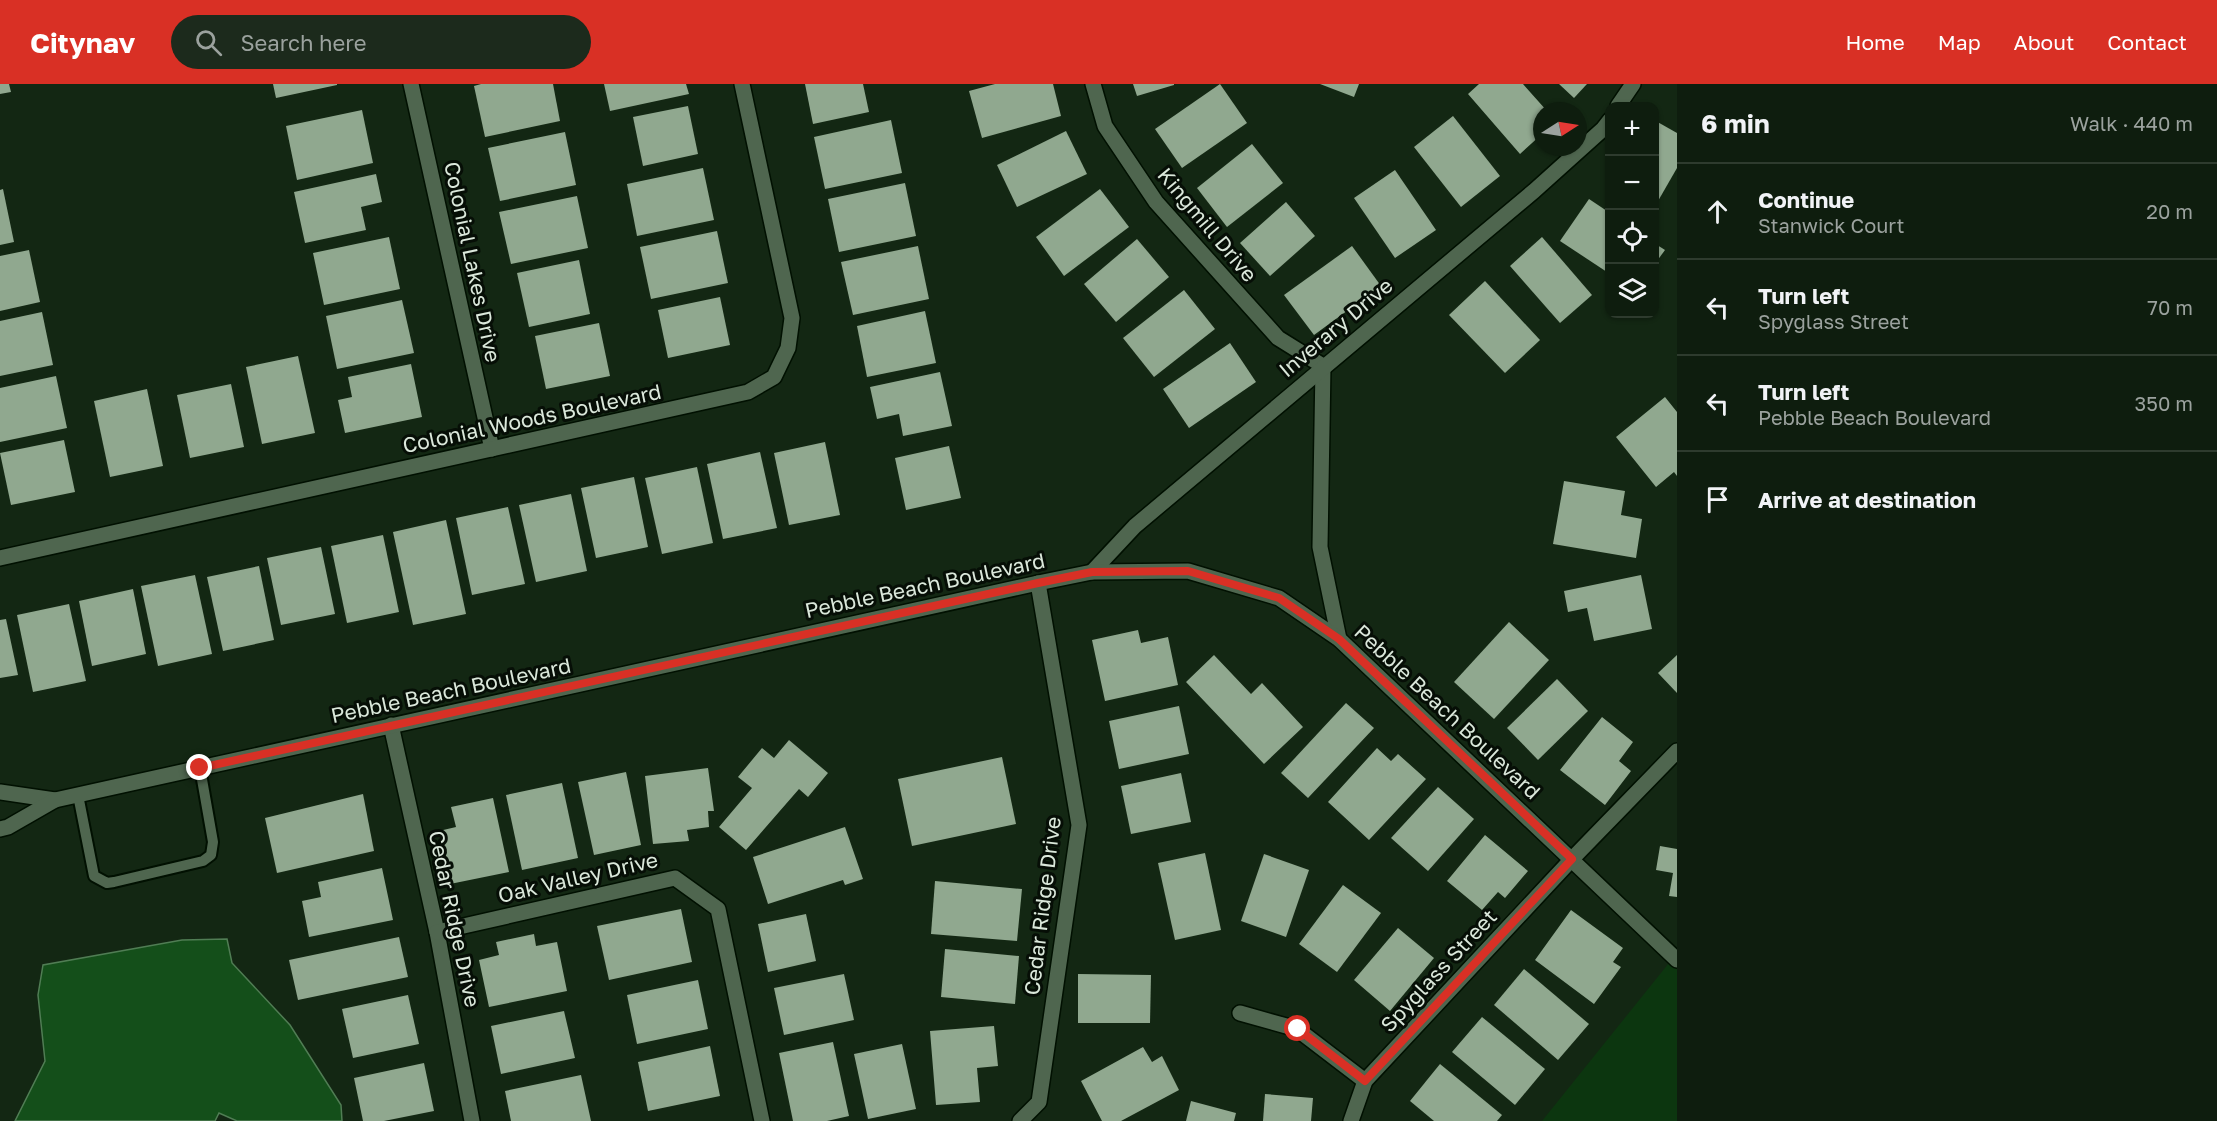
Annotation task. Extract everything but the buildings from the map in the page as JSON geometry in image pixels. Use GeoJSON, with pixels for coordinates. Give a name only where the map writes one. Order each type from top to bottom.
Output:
{"type":"FeatureCollection","features":[{"type":"Feature","properties":{"kind":"street","name":"Colonial Lakes Drive"},"geometry":{"type":"LineString","coordinates":[[411,84],[492,449]]}},
{"type":"Feature","properties":{"kind":"street","name":"Colonial Woods Boulevard"},"geometry":{"type":"LineString","coordinates":[[0,558],[748,392],[774,377],[788,348],[792,318],[742,84]]}},
{"type":"Feature","properties":{"kind":"street","name":"Kingmill Drive"},"geometry":{"type":"LineString","coordinates":[[1093,84],[1105,126],[1156,202],[1278,338],[1323,366]]}},
{"type":"Feature","properties":{"kind":"street"},"geometry":{"type":"LineString","coordinates":[[1621,102],[1633,84]]}},
{"type":"Feature","properties":{"kind":"street","name":"Inverary Drive"},"geometry":{"type":"LineString","coordinates":[[1092,572],[1135,526],[1534,191],[1605,126]]}},
{"type":"Feature","properties":{"kind":"street"},"geometry":{"type":"LineString","coordinates":[[1323,366],[1320,547],[1339,639]]}},
{"type":"Feature","properties":{"kind":"street","name":"Pebble Beach Boulevard"},"geometry":{"type":"LineString","coordinates":[[0,829],[8,827],[55,800],[1038,583],[1092,572],[1188,571],[1279,598],[1339,639],[1677,960]]}},
{"type":"Feature","properties":{"kind":"street","name":"Cedar Ridge Drive"},"geometry":{"type":"LineString","coordinates":[[1020,1121],[1039,1102],[1079,825],[1038,583]]}},
{"type":"Feature","properties":{"kind":"street","name":"Cedar Ridge Drive"},"geometry":{"type":"LineString","coordinates":[[391,725],[437,932],[472,1121]]}},
{"type":"Feature","properties":{"kind":"street","name":"Spyglass Street"},"geometry":{"type":"LineString","coordinates":[[1351,1121],[1365,1081],[1572,859],[1677,751]]}},
{"type":"Feature","properties":{"kind":"street","name":"Pebble Beach Boulevard"},"geometry":{"type":"LineString","coordinates":[[0,792],[55,800]]}},
{"type":"Feature","properties":{"kind":"street","name":"Oak Valley Drive"},"geometry":{"type":"LineString","coordinates":[[437,932],[675,878],[718,909],[762,1121]]}},
{"type":"Feature","properties":{"kind":"street"},"geometry":{"type":"LineString","coordinates":[[1240,1014],[1298,1029],[1365,1081]]}},
{"type":"Feature","properties":{"kind":"lane"},"geometry":{"type":"LineString","coordinates":[[78,795],[94,876],[107,883],[114,882],[203,861],[211,855],[213,842],[200,768]]}},
{"type":"Feature","properties":{"kind":"shaded area"},"geometry":{"type":"Polygon","coordinates":[[[227,939],[232,963],[290,1025],[341,1105],[342,1121],[237,1121],[219,1113],[215,1121],[15,1121],[45,1061],[38,995],[43,965],[182,940],[227,939]]]}},
{"type":"Feature","properties":{"kind":"shaded area"},"geometry":{"type":"Polygon","coordinates":[[[1677,953],[1677,1121],[1542,1121],[1677,953]]]}},
{"type":"Feature","properties":{"kind":"route"},"geometry":{"type":"LineString","coordinates":[[200,768],[1092,572],[1188,571],[1279,598],[1339,639],[1572,859],[1365,1081],[1298,1029]]}}]}
